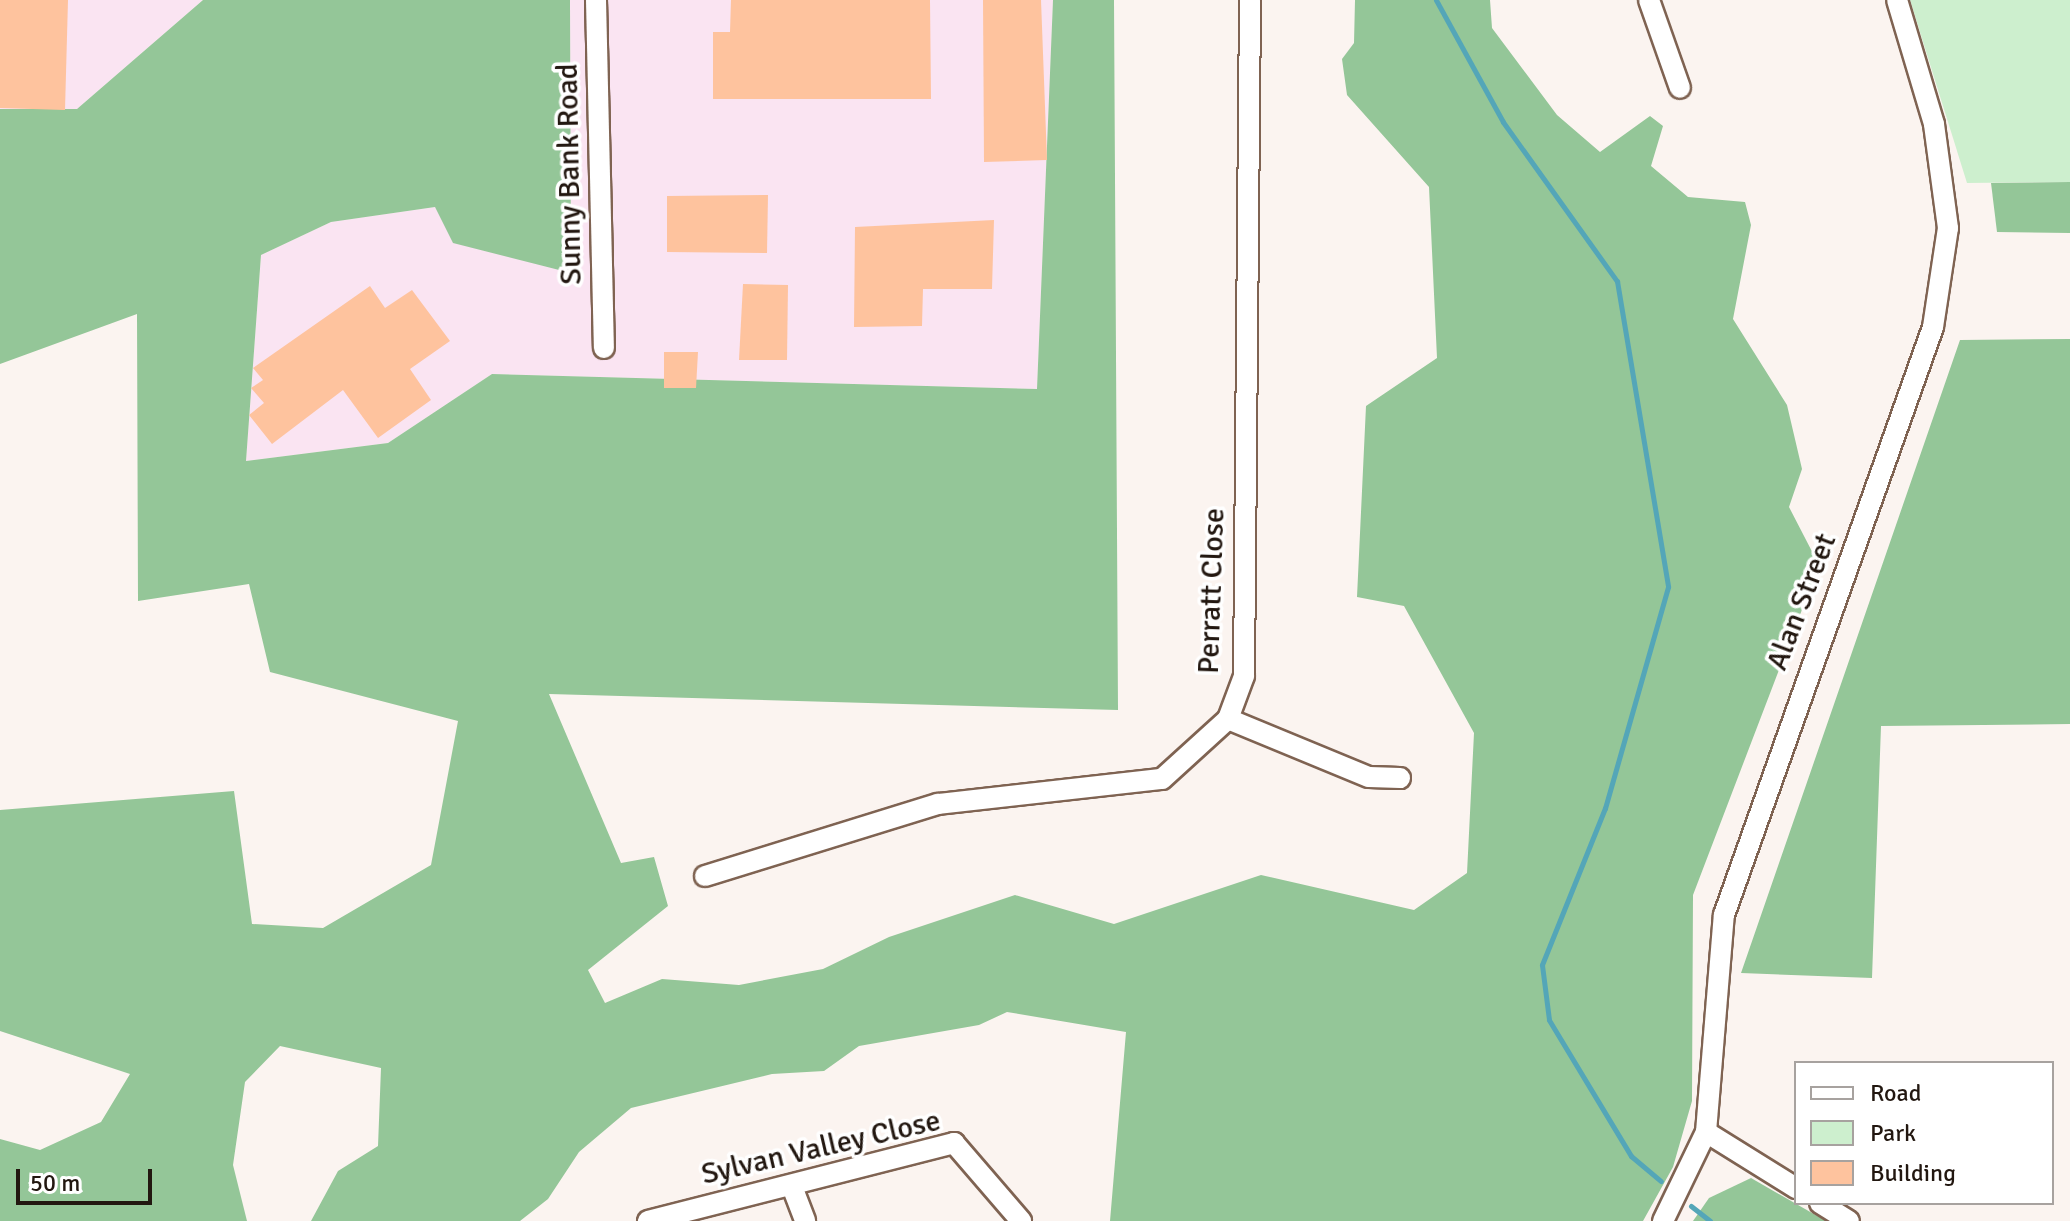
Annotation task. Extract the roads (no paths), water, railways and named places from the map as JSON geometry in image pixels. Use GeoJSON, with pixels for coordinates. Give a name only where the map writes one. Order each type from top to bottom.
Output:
{"type":"FeatureCollection","features":[{"type":"Feature","properties":{"kind":"street","name":"Sunny Bank Road"},"geometry":{"type":"LineString","coordinates":[[596,0],[604,348]]}},
{"type":"Feature","properties":{"kind":"street","name":"Perratt Close"},"geometry":{"type":"LineString","coordinates":[[705,876],[938,804],[1162,779],[1228,719],[1244,676],[1250,0]]}},
{"type":"Feature","properties":{"kind":"street"},"geometry":{"type":"LineString","coordinates":[[1649,0],[1680,88]]}},
{"type":"Feature","properties":{"kind":"street","name":"Alan Street"},"geometry":{"type":"LineString","coordinates":[[1663,1221],[1706,1132],[1724,915],[1933,327],[1948,228],[1934,124],[1897,0]]}},
{"type":"Feature","properties":{"kind":"street"},"geometry":{"type":"LineString","coordinates":[[1228,719],[1369,777],[1400,778]]}},
{"type":"Feature","properties":{"kind":"street"},"geometry":{"type":"LineString","coordinates":[[1706,1132],[1794,1187]]}},
{"type":"Feature","properties":{"kind":"street","name":"Sylvan Valley Close"},"geometry":{"type":"LineString","coordinates":[[648,1221],[793,1189],[954,1143],[1021,1221]]}},
{"type":"Feature","properties":{"kind":"street"},"geometry":{"type":"LineString","coordinates":[[793,1189],[805,1221]]}},
{"type":"Feature","properties":{"kind":"street"},"geometry":{"type":"LineString","coordinates":[[1823,1205],[1849,1221]]}},
{"type":"Feature","properties":{"kind":"waterway"},"geometry":{"type":"LineString","coordinates":[[1436,0],[1503,122],[1617,281],[1668,587],[1605,808],[1542,965],[1549,1020],[1631,1156],[1661,1181]]}},
{"type":"Feature","properties":{"kind":"waterway"},"geometry":{"type":"LineString","coordinates":[[1691,1206],[1710,1221]]}}]}
